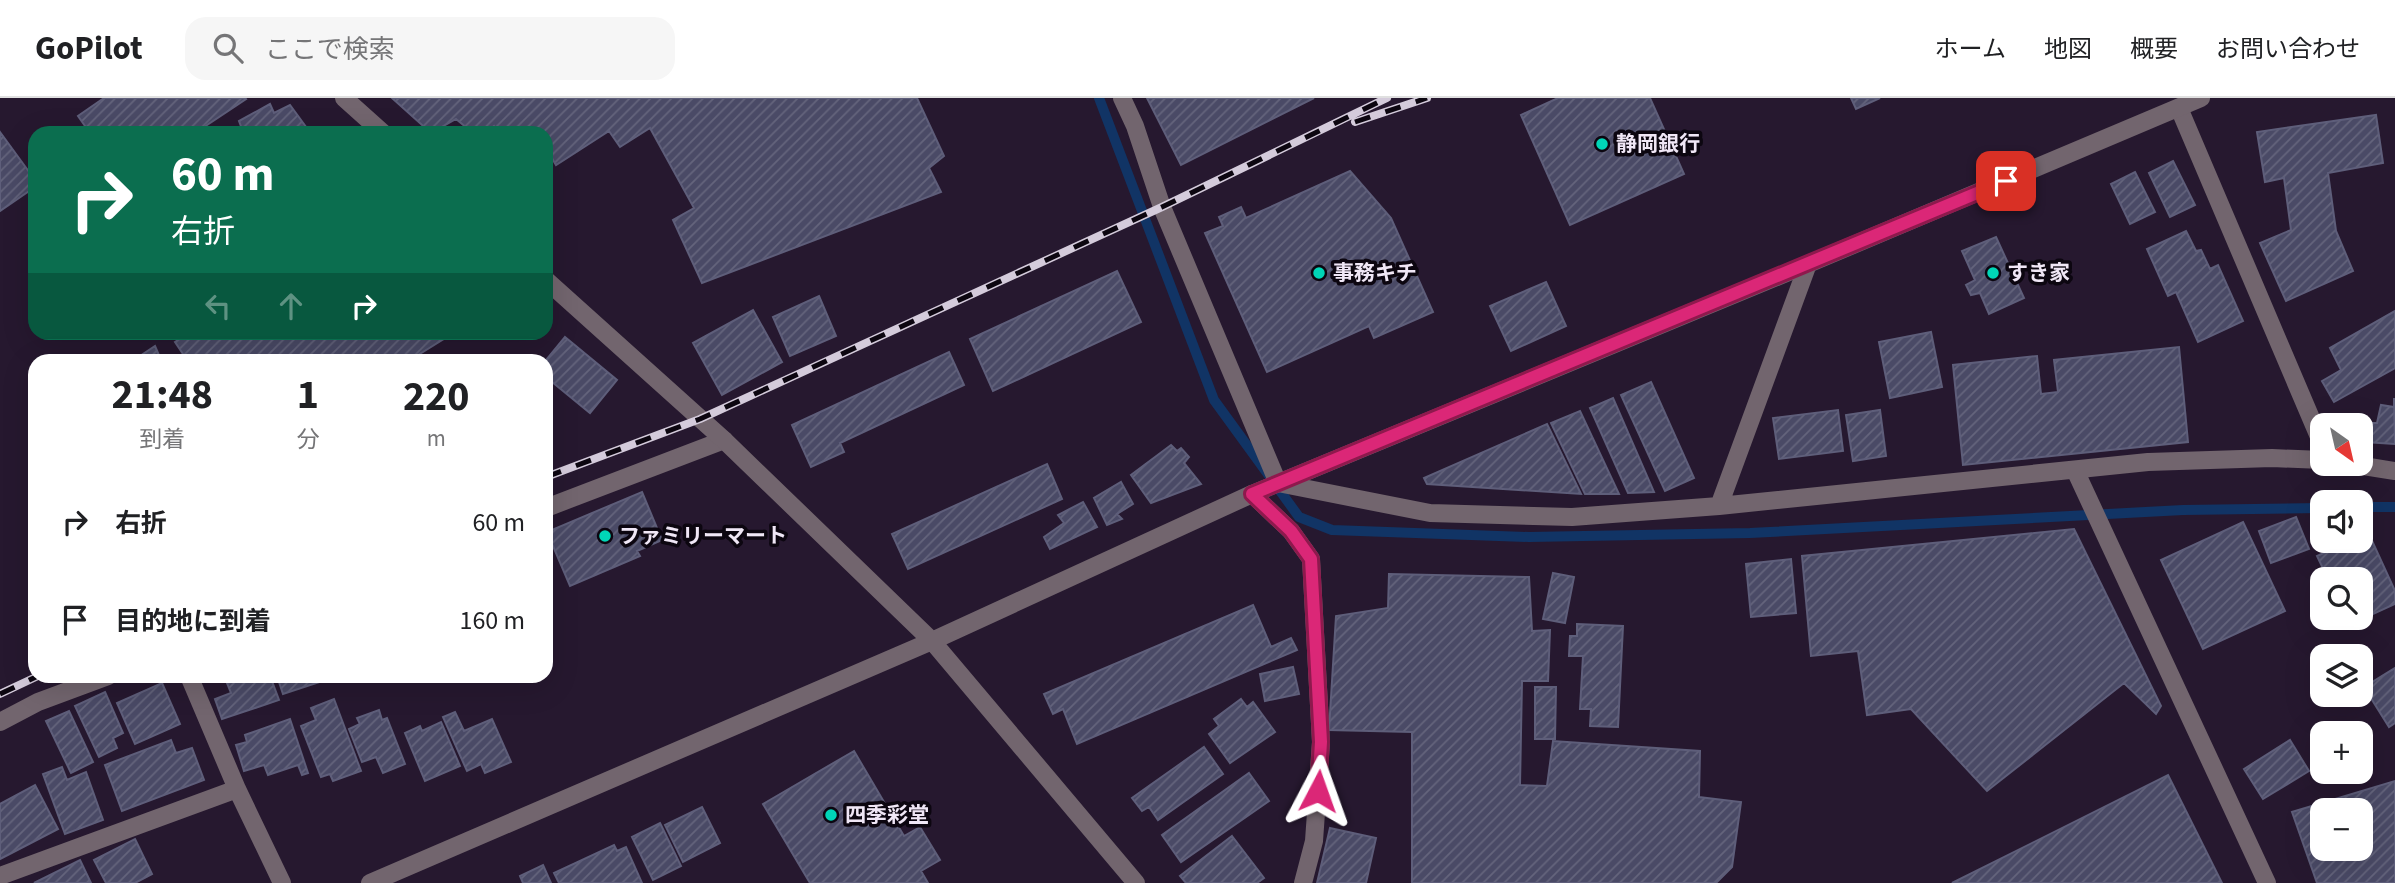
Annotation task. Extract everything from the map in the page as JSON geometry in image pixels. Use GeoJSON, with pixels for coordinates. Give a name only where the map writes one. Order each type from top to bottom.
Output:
{"type":"FeatureCollection","features":[{"type":"Feature","properties":{"kind":"street"},"geometry":{"type":"LineString","coordinates":[[344,98],[375,126]]}},
{"type":"Feature","properties":{"kind":"street"},"geometry":{"type":"LineString","coordinates":[[1122,98],[1136,125],[1162,207],[1278,483]]}},
{"type":"Feature","properties":{"kind":"street"},"geometry":{"type":"LineString","coordinates":[[370,883],[932,641],[1252,494],[2201,98]]}},
{"type":"Feature","properties":{"kind":"street"},"geometry":{"type":"LineString","coordinates":[[2179,107],[2310,416]]}},
{"type":"Feature","properties":{"kind":"street"},"geometry":{"type":"LineString","coordinates":[[1719,506],[1808,264]]}},
{"type":"Feature","properties":{"kind":"street"},"geometry":{"type":"LineString","coordinates":[[553,286],[724,440],[932,641],[1136,883]]}},
{"type":"Feature","properties":{"kind":"street"},"geometry":{"type":"LineString","coordinates":[[553,505],[724,440]]}},
{"type":"Feature","properties":{"kind":"street"},"geometry":{"type":"LineString","coordinates":[[1278,483],[1430,513],[1572,517],[1719,506],[2148,462],[2272,458],[2310,460]]}},
{"type":"Feature","properties":{"kind":"street"},"geometry":{"type":"LineString","coordinates":[[2373,468],[2395,471]]}},
{"type":"Feature","properties":{"kind":"street"},"geometry":{"type":"LineString","coordinates":[[2075,470],[2267,883]]}},
{"type":"Feature","properties":{"kind":"street"},"geometry":{"type":"LineString","coordinates":[[1252,494],[1291,531],[1311,559],[1321,742],[1314,841],[1303,883]]}},
{"type":"Feature","properties":{"kind":"street"},"geometry":{"type":"LineString","coordinates":[[0,722],[38,702],[89,683]]}},
{"type":"Feature","properties":{"kind":"street"},"geometry":{"type":"LineString","coordinates":[[192,683],[237,789],[282,883]]}},
{"type":"Feature","properties":{"kind":"street"},"geometry":{"type":"LineString","coordinates":[[0,876],[237,789]]}},
{"type":"Feature","properties":{"kind":"building"},"geometry":{"type":"Polygon","coordinates":[[[104,98],[246,99],[206,126],[85,126],[78,116],[104,98]]]}},
{"type":"Feature","properties":{"kind":"building"},"geometry":{"type":"Polygon","coordinates":[[[392,98],[917,98],[944,156],[929,168],[941,192],[702,283],[673,220],[694,208],[650,128],[620,147],[609,131],[556,165],[553,160],[553,126],[464,126],[456,119],[444,126],[423,126],[392,98]]]}},
{"type":"Feature","properties":{"kind":"building"},"geometry":{"type":"Polygon","coordinates":[[[1147,98],[1314,98],[1181,165],[1147,98]]]}},
{"type":"Feature","properties":{"kind":"building","name":"静岡銀行"},"geometry":{"type":"Polygon","coordinates":[[[1558,98],[1650,98],[1684,174],[1570,225],[1521,115],[1558,98]]]}},
{"type":"Feature","properties":{"kind":"building"},"geometry":{"type":"Polygon","coordinates":[[[1851,98],[1880,98],[1856,109],[1851,98]]]}},
{"type":"Feature","properties":{"kind":"building"},"geometry":{"type":"Polygon","coordinates":[[[270,104],[274,113],[290,105],[305,126],[241,126],[239,121],[270,104]]]}},
{"type":"Feature","properties":{"kind":"building"},"geometry":{"type":"Polygon","coordinates":[[[2376,115],[2383,163],[2328,173],[2336,231],[2353,271],[2286,301],[2260,243],[2291,230],[2284,178],[2265,182],[2257,132],[2376,115]]]}},
{"type":"Feature","properties":{"kind":"building"},"geometry":{"type":"Polygon","coordinates":[[[0,132],[28,170],[28,192],[0,211],[0,132]]]}},
{"type":"Feature","properties":{"kind":"building"},"geometry":{"type":"Polygon","coordinates":[[[2173,161],[2195,205],[2170,217],[2149,173],[2173,161]]]}},
{"type":"Feature","properties":{"kind":"building","name":"事務キチ"},"geometry":{"type":"Polygon","coordinates":[[[1350,171],[1391,218],[1433,312],[1374,338],[1369,326],[1267,372],[1205,233],[1223,226],[1219,217],[1241,207],[1246,218],[1350,171]]]}},
{"type":"Feature","properties":{"kind":"building"},"geometry":{"type":"Polygon","coordinates":[[[2135,172],[2155,212],[2130,224],[2111,184],[2135,172]]]}},
{"type":"Feature","properties":{"kind":"building"},"geometry":{"type":"Polygon","coordinates":[[[2186,231],[2196,251],[2201,250],[2210,269],[2218,265],[2243,321],[2198,342],[2176,292],[2168,296],[2147,249],[2186,231]]]}},
{"type":"Feature","properties":{"kind":"building"},"geometry":{"type":"Polygon","coordinates":[[[1996,237],[2024,298],[1989,314],[1980,293],[1971,295],[1966,285],[1975,280],[1962,251],[1996,237]]]}},
{"type":"Feature","properties":{"kind":"building"},"geometry":{"type":"Polygon","coordinates":[[[1117,271],[1141,322],[993,391],[970,339],[1117,271]]]}},
{"type":"Feature","properties":{"kind":"building"},"geometry":{"type":"Polygon","coordinates":[[[1546,282],[1566,326],[1511,351],[1490,306],[1546,282]]]}},
{"type":"Feature","properties":{"kind":"building"},"geometry":{"type":"Polygon","coordinates":[[[819,296],[836,336],[790,356],[773,317],[819,296]]]}},
{"type":"Feature","properties":{"kind":"building"},"geometry":{"type":"Polygon","coordinates":[[[753,310],[782,362],[722,395],[693,343],[753,310]]]}},
{"type":"Feature","properties":{"kind":"building"},"geometry":{"type":"Polygon","coordinates":[[[2395,311],[2395,368],[2334,402],[2322,381],[2341,370],[2330,348],[2395,311]]]}},
{"type":"Feature","properties":{"kind":"building"},"geometry":{"type":"Polygon","coordinates":[[[1931,332],[1942,387],[1890,398],[1879,342],[1931,332]]]}},
{"type":"Feature","properties":{"kind":"building"},"geometry":{"type":"Polygon","coordinates":[[[565,337],[617,380],[590,413],[553,383],[551,354],[565,337]]]}},
{"type":"Feature","properties":{"kind":"building"},"geometry":{"type":"Polygon","coordinates":[[[442,340],[420,354],[183,354],[175,342],[442,340]]]}},
{"type":"Feature","properties":{"kind":"building"},"geometry":{"type":"Polygon","coordinates":[[[155,346],[158,354],[143,354],[155,346]]]}},
{"type":"Feature","properties":{"kind":"building"},"geometry":{"type":"Polygon","coordinates":[[[2179,347],[2188,442],[1963,465],[1953,365],[2037,356],[2041,394],[2058,392],[2054,360],[2179,347]]]}},
{"type":"Feature","properties":{"kind":"building"},"geometry":{"type":"Polygon","coordinates":[[[949,352],[964,385],[840,443],[844,452],[811,467],[792,425],[949,352]]]}},
{"type":"Feature","properties":{"kind":"building"},"geometry":{"type":"Polygon","coordinates":[[[1651,382],[1694,478],[1665,491],[1621,395],[1651,382]]]}},
{"type":"Feature","properties":{"kind":"building"},"geometry":{"type":"Polygon","coordinates":[[[1613,398],[1654,492],[1628,493],[1590,408],[1613,398]]]}},
{"type":"Feature","properties":{"kind":"building"},"geometry":{"type":"Polygon","coordinates":[[[2394,398],[2395,444],[2373,443],[2373,423],[2377,423],[2381,405],[2394,407],[2394,398]]]}},
{"type":"Feature","properties":{"kind":"building"},"geometry":{"type":"Polygon","coordinates":[[[1838,410],[1843,451],[1779,459],[1773,418],[1838,410]]]}},
{"type":"Feature","properties":{"kind":"building"},"geometry":{"type":"Polygon","coordinates":[[[1880,410],[1886,456],[1853,461],[1846,415],[1880,410]]]}},
{"type":"Feature","properties":{"kind":"building"},"geometry":{"type":"Polygon","coordinates":[[[1580,411],[1619,494],[1585,494],[1551,423],[1580,411]]]}},
{"type":"Feature","properties":{"kind":"building"},"geometry":{"type":"Polygon","coordinates":[[[1547,424],[1581,494],[1427,484],[1424,478],[1547,424]]]}},
{"type":"Feature","properties":{"kind":"building"},"geometry":{"type":"Polygon","coordinates":[[[1171,445],[1177,451],[1181,448],[1189,457],[1184,463],[1201,484],[1151,503],[1131,475],[1171,445]]]}},
{"type":"Feature","properties":{"kind":"building"},"geometry":{"type":"Polygon","coordinates":[[[1047,464],[1062,499],[908,569],[892,534],[1047,464]]]}},
{"type":"Feature","properties":{"kind":"building"},"geometry":{"type":"Polygon","coordinates":[[[1121,482],[1133,504],[1117,514],[1122,519],[1107,525],[1094,498],[1121,482]]]}},
{"type":"Feature","properties":{"kind":"building","name":"ファミリーマート"},"geometry":{"type":"Polygon","coordinates":[[[642,492],[662,540],[637,551],[640,556],[570,586],[553,546],[553,529],[642,492]]]}},
{"type":"Feature","properties":{"kind":"building"},"geometry":{"type":"Polygon","coordinates":[[[1083,502],[1097,527],[1050,549],[1044,537],[1064,523],[1058,515],[1083,502]]]}},
{"type":"Feature","properties":{"kind":"building"},"geometry":{"type":"Polygon","coordinates":[[[2296,517],[2309,549],[2271,563],[2259,531],[2296,517]]]}},
{"type":"Feature","properties":{"kind":"building"},"geometry":{"type":"Polygon","coordinates":[[[2243,522],[2285,611],[2203,649],[2161,560],[2243,522]]]}},
{"type":"Feature","properties":{"kind":"building"},"geometry":{"type":"Polygon","coordinates":[[[2074,529],[2161,706],[2156,714],[2124,683],[1987,791],[1911,709],[1867,715],[1858,651],[1811,656],[1802,556],[2074,529]]]}},
{"type":"Feature","properties":{"kind":"building"},"geometry":{"type":"Polygon","coordinates":[[[2373,543],[2395,591],[2395,604],[2373,614],[2373,567],[2322,567],[2317,556],[2324,553],[2373,553],[2373,543]]]}},
{"type":"Feature","properties":{"kind":"building"},"geometry":{"type":"Polygon","coordinates":[[[1791,559],[1796,613],[1751,617],[1746,564],[1791,559]]]}},
{"type":"Feature","properties":{"kind":"building"},"geometry":{"type":"Polygon","coordinates":[[[1553,573],[1574,577],[1565,623],[1543,619],[1553,573]]]}},
{"type":"Feature","properties":{"kind":"building"},"geometry":{"type":"Polygon","coordinates":[[[1389,574],[1529,577],[1532,631],[1550,630],[1548,681],[1522,681],[1520,785],[1547,786],[1553,741],[1700,751],[1699,797],[1741,802],[1732,867],[1716,883],[1412,883],[1412,732],[1329,730],[1336,616],[1388,608],[1389,574]]]}},
{"type":"Feature","properties":{"kind":"building"},"geometry":{"type":"Polygon","coordinates":[[[1253,605],[1271,647],[1291,638],[1297,650],[1077,744],[1063,709],[1053,714],[1044,694],[1253,605]]]}},
{"type":"Feature","properties":{"kind":"building"},"geometry":{"type":"Polygon","coordinates":[[[1577,624],[1623,626],[1618,727],[1590,726],[1591,709],[1580,709],[1583,656],[1569,656],[1570,636],[1577,636],[1577,624]]]}},
{"type":"Feature","properties":{"kind":"building"},"geometry":{"type":"Polygon","coordinates":[[[1293,667],[1299,694],[1265,701],[1260,674],[1293,667]]]}},
{"type":"Feature","properties":{"kind":"building"},"geometry":{"type":"Polygon","coordinates":[[[2395,668],[2395,723],[2389,727],[2373,701],[2373,681],[2395,668]]]}},
{"type":"Feature","properties":{"kind":"building"},"geometry":{"type":"Polygon","coordinates":[[[162,683],[180,724],[135,744],[117,703],[162,683]]]}},
{"type":"Feature","properties":{"kind":"building"},"geometry":{"type":"Polygon","coordinates":[[[227,683],[273,683],[279,700],[222,719],[215,699],[231,693],[227,683]]]}},
{"type":"Feature","properties":{"kind":"building"},"geometry":{"type":"Polygon","coordinates":[[[279,683],[317,683],[283,694],[279,683]]]}},
{"type":"Feature","properties":{"kind":"building"},"geometry":{"type":"Polygon","coordinates":[[[1535,687],[1556,687],[1555,739],[1535,739],[1535,687]]]}},
{"type":"Feature","properties":{"kind":"building"},"geometry":{"type":"Polygon","coordinates":[[[105,692],[123,733],[113,738],[117,748],[99,757],[75,706],[105,692]]]}},
{"type":"Feature","properties":{"kind":"building"},"geometry":{"type":"Polygon","coordinates":[[[334,699],[361,771],[333,781],[330,774],[321,777],[301,726],[316,720],[311,708],[334,699]]]}},
{"type":"Feature","properties":{"kind":"building"},"geometry":{"type":"Polygon","coordinates":[[[1241,699],[1247,707],[1253,702],[1275,732],[1230,763],[1209,734],[1219,726],[1214,719],[1241,699]]]}},
{"type":"Feature","properties":{"kind":"building"},"geometry":{"type":"Polygon","coordinates":[[[379,710],[382,720],[387,718],[405,764],[383,773],[376,757],[362,762],[349,729],[360,724],[357,718],[379,710]]]}},
{"type":"Feature","properties":{"kind":"building"},"geometry":{"type":"Polygon","coordinates":[[[69,711],[93,762],[71,773],[46,721],[69,711]]]}},
{"type":"Feature","properties":{"kind":"building"},"geometry":{"type":"Polygon","coordinates":[[[455,712],[464,731],[492,719],[511,762],[485,773],[481,764],[467,771],[443,717],[455,712]]]}},
{"type":"Feature","properties":{"kind":"building"},"geometry":{"type":"Polygon","coordinates":[[[290,719],[308,773],[302,775],[298,765],[268,775],[264,765],[244,771],[236,745],[247,742],[245,735],[290,719]]]}},
{"type":"Feature","properties":{"kind":"building"},"geometry":{"type":"Polygon","coordinates":[[[441,722],[460,766],[425,781],[405,733],[420,726],[422,731],[441,722]]]}},
{"type":"Feature","properties":{"kind":"building"},"geometry":{"type":"Polygon","coordinates":[[[171,740],[176,753],[192,748],[204,780],[122,811],[105,765],[171,740]]]}},
{"type":"Feature","properties":{"kind":"building"},"geometry":{"type":"Polygon","coordinates":[[[2290,740],[2309,771],[2263,799],[2244,769],[2290,740]]]}},
{"type":"Feature","properties":{"kind":"building"},"geometry":{"type":"Polygon","coordinates":[[[1204,747],[1223,774],[1158,820],[1149,807],[1142,811],[1132,798],[1204,747]]]}},
{"type":"Feature","properties":{"kind":"building","name":"四季彩堂"},"geometry":{"type":"Polygon","coordinates":[[[854,751],[904,836],[920,827],[940,860],[921,871],[928,883],[810,883],[763,804],[854,751]]]}},
{"type":"Feature","properties":{"kind":"building"},"geometry":{"type":"Polygon","coordinates":[[[62,767],[67,780],[86,772],[103,820],[65,834],[43,774],[62,767]]]}},
{"type":"Feature","properties":{"kind":"building"},"geometry":{"type":"Polygon","coordinates":[[[1249,773],[1269,801],[1181,862],[1162,835],[1249,773]]]}},
{"type":"Feature","properties":{"kind":"building"},"geometry":{"type":"Polygon","coordinates":[[[2168,775],[2222,883],[1952,883],[2168,775]]]}},
{"type":"Feature","properties":{"kind":"building"},"geometry":{"type":"Polygon","coordinates":[[[2395,781],[2395,883],[2317,883],[2292,812],[2310,807],[2310,861],[2373,861],[2373,798],[2339,798],[2395,781]]]}},
{"type":"Feature","properties":{"kind":"building"},"geometry":{"type":"Polygon","coordinates":[[[35,785],[58,829],[0,859],[0,804],[35,785]]]}},
{"type":"Feature","properties":{"kind":"building"},"geometry":{"type":"Polygon","coordinates":[[[702,807],[720,843],[683,862],[665,825],[702,807]]]}},
{"type":"Feature","properties":{"kind":"building"},"geometry":{"type":"Polygon","coordinates":[[[660,823],[681,866],[653,880],[632,837],[660,823]]]}},
{"type":"Feature","properties":{"kind":"building"},"geometry":{"type":"Polygon","coordinates":[[[1330,828],[1376,838],[1366,883],[1317,883],[1330,828]]]}},
{"type":"Feature","properties":{"kind":"building"},"geometry":{"type":"Polygon","coordinates":[[[1232,836],[1264,878],[1257,883],[1186,883],[1180,876],[1232,836]]]}},
{"type":"Feature","properties":{"kind":"building"},"geometry":{"type":"Polygon","coordinates":[[[135,839],[152,874],[135,883],[106,883],[94,860],[135,839]]]}},
{"type":"Feature","properties":{"kind":"building"},"geometry":{"type":"Polygon","coordinates":[[[614,845],[617,851],[626,847],[642,883],[559,883],[554,873],[614,845]]]}},
{"type":"Feature","properties":{"kind":"building"},"geometry":{"type":"Polygon","coordinates":[[[80,860],[91,883],[34,883],[80,860]]]}},
{"type":"Feature","properties":{"kind":"building"},"geometry":{"type":"Polygon","coordinates":[[[543,865],[551,883],[523,883],[520,876],[543,865]]]}},
{"type":"Feature","properties":{"kind":"waterway"},"geometry":{"type":"LineString","coordinates":[[1099,98],[1214,400],[1299,517],[1332,530],[1529,537],[1750,533],[2183,510],[2310,508]]}},
{"type":"Feature","properties":{"kind":"waterway"},"geometry":{"type":"LineString","coordinates":[[2373,507],[2395,507]]}},
{"type":"Feature","properties":{"kind":"railway"},"geometry":{"type":"LineString","coordinates":[[553,474],[700,419],[1162,207],[1387,98]]}},
{"type":"Feature","properties":{"kind":"railway"},"geometry":{"type":"LineString","coordinates":[[1355,122],[1427,98]]}},
{"type":"Feature","properties":{"kind":"railway"},"geometry":{"type":"LineString","coordinates":[[0,694],[28,681]]}},
{"type":"Feature","properties":{"kind":"place","name":"静岡銀行"},"geometry":{"type":"Point","coordinates":[1602,144]}},
{"type":"Feature","properties":{"kind":"place","name":"事務キチ"},"geometry":{"type":"Point","coordinates":[1319,273]}},
{"type":"Feature","properties":{"kind":"place","name":"すき家"},"geometry":{"type":"Point","coordinates":[1993,273]}},
{"type":"Feature","properties":{"kind":"place","name":"ファミリーマート"},"geometry":{"type":"Point","coordinates":[605,536]}},
{"type":"Feature","properties":{"kind":"place","name":"四季彩堂"},"geometry":{"type":"Point","coordinates":[831,815]}},
{"type":"Feature","properties":{"kind":"route"},"geometry":{"type":"LineString","coordinates":[[1318,791],[1321,742],[1311,559],[1291,531],[1252,494],[2006,181]]}}]}
